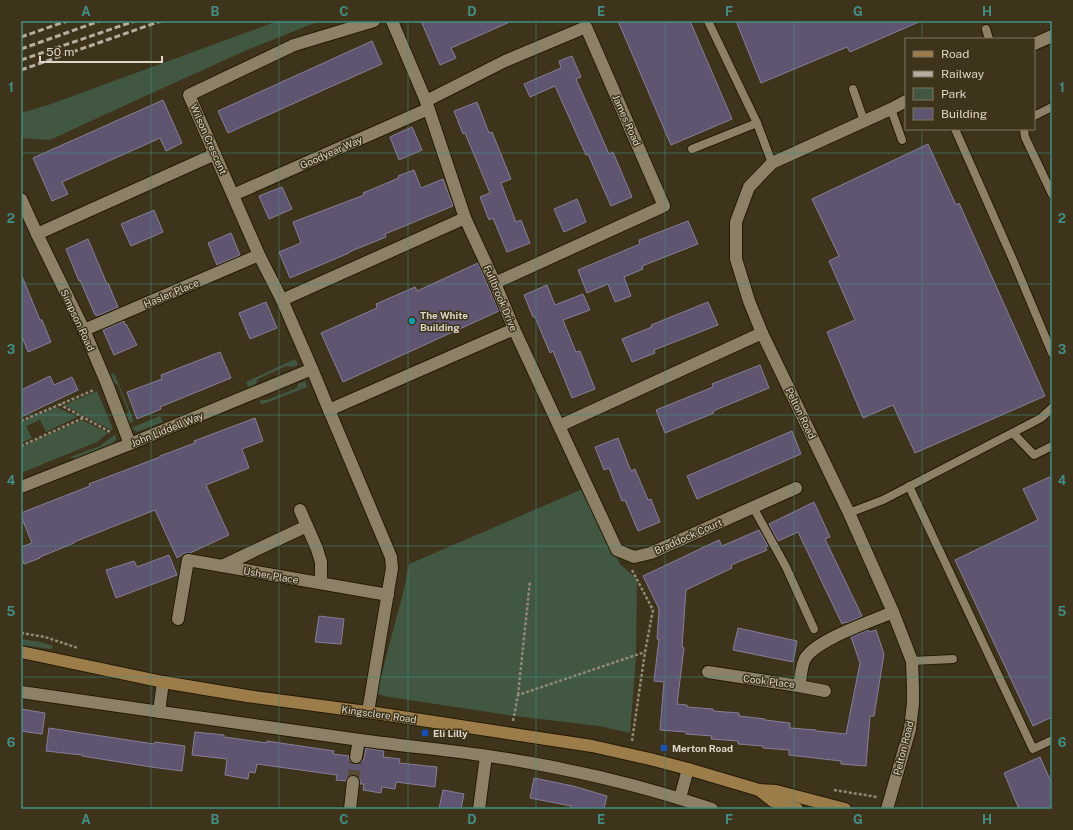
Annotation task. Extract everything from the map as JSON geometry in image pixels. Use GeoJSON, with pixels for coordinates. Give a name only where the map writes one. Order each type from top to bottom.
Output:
{"type":"FeatureCollection","features":[{"type":"Feature","properties":{"kind":"street","name":"Wilson Crescent"},"geometry":{"type":"LineString","coordinates":[[282,300],[259,255],[189,94],[294,45],[374,21]]}},
{"type":"Feature","properties":{"kind":"street"},"geometry":{"type":"LineString","coordinates":[[368,712],[388,595],[392,568],[391,557],[282,300],[465,218],[427,105],[392,21]]}},
{"type":"Feature","properties":{"kind":"street","name":"James Road"},"geometry":{"type":"LineString","coordinates":[[427,105],[506,61],[585,24],[664,206],[495,283]]}},
{"type":"Feature","properties":{"kind":"street"},"geometry":{"type":"LineString","coordinates":[[1035,44],[1052,36]]}},
{"type":"Feature","properties":{"kind":"street","name":"Pelton Road"},"geometry":{"type":"LineString","coordinates":[[887,809],[910,729],[913,703],[912,661],[893,612],[849,513],[762,333],[749,301],[736,259],[736,222],[749,187],[772,163],[905,102]]}},
{"type":"Feature","properties":{"kind":"street","name":"Goodyear Way"},"geometry":{"type":"LineString","coordinates":[[233,195],[427,105]]}},
{"type":"Feature","properties":{"kind":"street"},"geometry":{"type":"LineString","coordinates":[[37,234],[215,154]]}},
{"type":"Feature","properties":{"kind":"street","name":"Simpson Road"},"geometry":{"type":"LineString","coordinates":[[21,198],[84,330],[130,444]]}},
{"type":"Feature","properties":{"kind":"street","name":"Fullbrook Drive"},"geometry":{"type":"LineString","coordinates":[[465,218],[559,426]]}},
{"type":"Feature","properties":{"kind":"street","name":"Hasler Place"},"geometry":{"type":"LineString","coordinates":[[84,330],[259,255]]}},
{"type":"Feature","properties":{"kind":"street"},"geometry":{"type":"LineString","coordinates":[[329,410],[514,329]]}},
{"type":"Feature","properties":{"kind":"street"},"geometry":{"type":"LineString","coordinates":[[621,551],[617,550],[559,426],[762,333]]}},
{"type":"Feature","properties":{"kind":"street","name":"John Liddell Way"},"geometry":{"type":"LineString","coordinates":[[21,487],[312,369]]}},
{"type":"Feature","properties":{"kind":"street","name":"Braddock Court"},"geometry":{"type":"LineString","coordinates":[[621,551],[634,556],[651,553],[796,488]]}},
{"type":"Feature","properties":{"kind":"street"},"geometry":{"type":"LineString","coordinates":[[300,510],[321,562],[320,583]]}},
{"type":"Feature","properties":{"kind":"street","name":"Usher Place"},"geometry":{"type":"LineString","coordinates":[[222,566],[307,526]]}},
{"type":"Feature","properties":{"kind":"street","name":"Usher Place"},"geometry":{"type":"LineString","coordinates":[[178,619],[188,560],[388,595]]}},
{"type":"Feature","properties":{"kind":"street","name":"Cook Place"},"geometry":{"type":"LineString","coordinates":[[708,672],[799,686],[804,660],[814,649],[829,639],[893,612]]}},
{"type":"Feature","properties":{"kind":"street","name":"Kingsclere Road"},"geometry":{"type":"LineString","coordinates":[[21,652],[163,682],[247,696],[368,712],[592,746],[688,769],[759,790],[776,791],[845,809]]}},
{"type":"Feature","properties":{"kind":"street"},"geometry":{"type":"LineString","coordinates":[[159,712],[163,682]]}},
{"type":"Feature","properties":{"kind":"street"},"geometry":{"type":"LineString","coordinates":[[799,686],[825,691]]}},
{"type":"Feature","properties":{"kind":"street"},"geometry":{"type":"LineString","coordinates":[[21,692],[359,740],[530,762],[607,778],[680,798],[712,809]]}},
{"type":"Feature","properties":{"kind":"street"},"geometry":{"type":"LineString","coordinates":[[356,757],[359,740]]}},
{"type":"Feature","properties":{"kind":"street"},"geometry":{"type":"LineString","coordinates":[[479,809],[486,756]]}},
{"type":"Feature","properties":{"kind":"street"},"geometry":{"type":"LineString","coordinates":[[680,798],[688,769]]}},
{"type":"Feature","properties":{"kind":"street"},"geometry":{"type":"LineString","coordinates":[[350,809],[353,782]]}},
{"type":"Feature","properties":{"kind":"street","name":"Kingsclere Road"},"geometry":{"type":"LineString","coordinates":[[759,790],[773,801],[797,809]]}},
{"type":"Feature","properties":{"kind":"lane"},"geometry":{"type":"LineString","coordinates":[[708,21],[757,123],[772,163]]}},
{"type":"Feature","properties":{"kind":"lane"},"geometry":{"type":"LineString","coordinates":[[986,28],[989,38]]}},
{"type":"Feature","properties":{"kind":"lane"},"geometry":{"type":"LineString","coordinates":[[853,89],[864,120]]}},
{"type":"Feature","properties":{"kind":"lane"},"geometry":{"type":"LineString","coordinates":[[1035,116],[1052,107]]}},
{"type":"Feature","properties":{"kind":"lane"},"geometry":{"type":"LineString","coordinates":[[891,109],[902,140]]}},
{"type":"Feature","properties":{"kind":"lane"},"geometry":{"type":"LineString","coordinates":[[692,149],[757,123]]}},
{"type":"Feature","properties":{"kind":"lane"},"geometry":{"type":"LineString","coordinates":[[955,130],[1052,352]]}},
{"type":"Feature","properties":{"kind":"lane"},"geometry":{"type":"LineString","coordinates":[[1024,130],[1025,137],[1052,194]]}},
{"type":"Feature","properties":{"kind":"lane"},"geometry":{"type":"LineString","coordinates":[[849,513],[883,500],[1013,433],[1041,418],[1052,408]]}},
{"type":"Feature","properties":{"kind":"lane"},"geometry":{"type":"LineString","coordinates":[[1013,433],[1034,455],[1052,446]]}},
{"type":"Feature","properties":{"kind":"lane"},"geometry":{"type":"LineString","coordinates":[[909,486],[1033,749],[1052,740]]}},
{"type":"Feature","properties":{"kind":"lane"},"geometry":{"type":"LineString","coordinates":[[754,507],[786,567],[814,629]]}},
{"type":"Feature","properties":{"kind":"lane"},"geometry":{"type":"LineString","coordinates":[[912,661],[953,659]]}},
{"type":"Feature","properties":{"kind":"path"},"geometry":{"type":"LineString","coordinates":[[21,421],[107,384]]}},
{"type":"Feature","properties":{"kind":"path"},"geometry":{"type":"LineString","coordinates":[[59,404],[112,434]]}},
{"type":"Feature","properties":{"kind":"path"},"geometry":{"type":"LineString","coordinates":[[21,446],[82,418]]}},
{"type":"Feature","properties":{"kind":"path"},"geometry":{"type":"LineString","coordinates":[[621,551],[638,579],[653,610],[645,652],[632,741]]}},
{"type":"Feature","properties":{"kind":"path"},"geometry":{"type":"LineString","coordinates":[[513,721],[518,695],[530,581]]}},
{"type":"Feature","properties":{"kind":"path"},"geometry":{"type":"LineString","coordinates":[[21,633],[45,636],[78,648]]}},
{"type":"Feature","properties":{"kind":"path"},"geometry":{"type":"LineString","coordinates":[[518,695],[645,652]]}},
{"type":"Feature","properties":{"kind":"green space"},"geometry":{"type":"Polygon","coordinates":[[[278,21],[321,21],[247,50],[50,140],[21,138],[21,113],[48,105],[278,21]]]}},
{"type":"Feature","properties":{"kind":"green space"},"geometry":{"type":"Polygon","coordinates":[[[295,359],[298,365],[292,367],[286,366],[258,379],[256,384],[248,387],[246,382],[295,359]]]}},
{"type":"Feature","properties":{"kind":"green space"},"geometry":{"type":"Polygon","coordinates":[[[114,373],[134,421],[128,424],[126,419],[128,411],[118,385],[112,382],[109,376],[114,373]]]}},
{"type":"Feature","properties":{"kind":"green space"},"geometry":{"type":"Polygon","coordinates":[[[305,381],[307,387],[261,405],[260,400],[267,400],[297,388],[298,384],[305,381]]]}},
{"type":"Feature","properties":{"kind":"green space"},"geometry":{"type":"Polygon","coordinates":[[[97,391],[113,429],[111,430],[64,405],[97,391]]]}},
{"type":"Feature","properties":{"kind":"green space"},"geometry":{"type":"Polygon","coordinates":[[[57,407],[77,417],[46,432],[40,420],[26,426],[32,438],[21,443],[21,422],[57,407]]]}},
{"type":"Feature","properties":{"kind":"green space"},"geometry":{"type":"Polygon","coordinates":[[[160,416],[163,422],[137,432],[131,428],[160,416]]]}},
{"type":"Feature","properties":{"kind":"green space"},"geometry":{"type":"Polygon","coordinates":[[[82,420],[108,433],[97,442],[21,473],[21,447],[82,420]]]}},
{"type":"Feature","properties":{"kind":"green space"},"geometry":{"type":"Polygon","coordinates":[[[116,435],[116,440],[111,445],[77,460],[70,457],[100,446],[116,435]]]}},
{"type":"Feature","properties":{"kind":"green space"},"geometry":{"type":"Polygon","coordinates":[[[585,488],[620,564],[637,579],[636,655],[630,733],[599,726],[515,716],[377,694],[409,564],[585,488]]]}},
{"type":"Feature","properties":{"kind":"green space"},"geometry":{"type":"Polygon","coordinates":[[[21,639],[41,642],[53,646],[51,649],[21,645],[21,639]]]}},
{"type":"Feature","properties":{"kind":"building"},"geometry":{"type":"Polygon","coordinates":[[[421,21],[512,21],[451,48],[456,58],[440,65],[421,21]]]}},
{"type":"Feature","properties":{"kind":"building"},"geometry":{"type":"Polygon","coordinates":[[[618,21],[690,21],[732,119],[671,145],[618,21]]]}},
{"type":"Feature","properties":{"kind":"building"},"geometry":{"type":"Polygon","coordinates":[[[736,21],[921,21],[850,52],[847,47],[761,83],[736,21]]]}},
{"type":"Feature","properties":{"kind":"building"},"geometry":{"type":"Polygon","coordinates":[[[372,41],[382,64],[228,133],[218,111],[372,41]]]}},
{"type":"Feature","properties":{"kind":"building"},"geometry":{"type":"Polygon","coordinates":[[[572,56],[581,77],[576,79],[609,154],[613,152],[632,197],[611,206],[555,86],[530,97],[524,84],[561,68],[559,61],[572,56]]]}},
{"type":"Feature","properties":{"kind":"building"},"geometry":{"type":"Polygon","coordinates":[[[163,100],[182,143],[166,151],[160,138],[62,182],[68,194],[52,201],[33,158],[163,100]]]}},
{"type":"Feature","properties":{"kind":"building"},"geometry":{"type":"Polygon","coordinates":[[[477,102],[489,133],[492,132],[511,179],[501,183],[516,222],[521,220],[530,243],[507,252],[493,218],[489,220],[480,197],[490,193],[465,133],[463,134],[454,111],[477,102]]]}},
{"type":"Feature","properties":{"kind":"building"},"geometry":{"type":"Polygon","coordinates":[[[412,127],[422,150],[399,160],[390,137],[412,127]]]}},
{"type":"Feature","properties":{"kind":"building"},"geometry":{"type":"Polygon","coordinates":[[[928,144],[956,205],[959,203],[1045,396],[915,453],[893,405],[863,418],[827,332],[855,320],[829,261],[839,256],[812,199],[928,144]]]}},
{"type":"Feature","properties":{"kind":"building"},"geometry":{"type":"Polygon","coordinates":[[[414,170],[421,188],[443,179],[453,206],[385,234],[386,237],[290,278],[279,252],[301,243],[293,222],[364,195],[363,193],[414,170]]]}},
{"type":"Feature","properties":{"kind":"building"},"geometry":{"type":"Polygon","coordinates":[[[282,187],[292,209],[269,219],[259,196],[282,187]]]}},
{"type":"Feature","properties":{"kind":"building"},"geometry":{"type":"Polygon","coordinates":[[[577,199],[586,222],[564,232],[554,209],[577,199]]]}},
{"type":"Feature","properties":{"kind":"building"},"geometry":{"type":"Polygon","coordinates":[[[154,210],[163,232],[131,246],[121,224],[154,210]]]}},
{"type":"Feature","properties":{"kind":"building"},"geometry":{"type":"Polygon","coordinates":[[[688,221],[698,244],[642,266],[643,269],[624,277],[631,296],[615,302],[608,284],[587,293],[578,270],[640,244],[639,240],[688,221]]]}},
{"type":"Feature","properties":{"kind":"building"},"geometry":{"type":"Polygon","coordinates":[[[231,233],[240,255],[217,265],[208,243],[231,233]]]}},
{"type":"Feature","properties":{"kind":"building"},"geometry":{"type":"Polygon","coordinates":[[[88,239],[118,307],[97,316],[95,315],[80,280],[79,281],[66,249],[88,239]]]}},
{"type":"Feature","properties":{"kind":"building","name":"The White Building"},"geometry":{"type":"Polygon","coordinates":[[[478,263],[499,311],[343,382],[321,333],[377,308],[376,304],[415,287],[417,291],[478,263]]]}},
{"type":"Feature","properties":{"kind":"building"},"geometry":{"type":"Polygon","coordinates":[[[21,274],[51,342],[28,352],[21,334],[21,274]]]}},
{"type":"Feature","properties":{"kind":"building"},"geometry":{"type":"Polygon","coordinates":[[[547,285],[555,305],[583,294],[590,310],[563,320],[576,352],[580,351],[595,389],[572,398],[553,351],[550,353],[524,295],[547,285]]]}},
{"type":"Feature","properties":{"kind":"building"},"geometry":{"type":"Polygon","coordinates":[[[266,302],[277,328],[250,339],[239,313],[266,302]]]}},
{"type":"Feature","properties":{"kind":"building"},"geometry":{"type":"Polygon","coordinates":[[[708,302],[718,325],[654,350],[655,353],[632,362],[622,339],[652,327],[651,325],[708,302]]]}},
{"type":"Feature","properties":{"kind":"building"},"geometry":{"type":"Polygon","coordinates":[[[124,321],[137,345],[114,355],[103,330],[124,321]]]}},
{"type":"Feature","properties":{"kind":"building"},"geometry":{"type":"Polygon","coordinates":[[[220,352],[231,378],[160,407],[161,409],[137,419],[127,392],[162,379],[161,375],[220,352]]]}},
{"type":"Feature","properties":{"kind":"building"},"geometry":{"type":"Polygon","coordinates":[[[760,365],[769,388],[665,433],[656,410],[713,387],[712,384],[760,365]]]}},
{"type":"Feature","properties":{"kind":"building"},"geometry":{"type":"Polygon","coordinates":[[[50,376],[54,385],[72,377],[78,390],[21,417],[21,390],[50,376]]]}},
{"type":"Feature","properties":{"kind":"building"},"geometry":{"type":"Polygon","coordinates":[[[255,418],[263,441],[242,449],[249,468],[206,485],[229,535],[190,553],[185,553],[177,558],[155,510],[74,542],[24,564],[21,556],[21,547],[32,543],[21,513],[90,486],[89,484],[195,443],[194,441],[255,418]]]}},
{"type":"Feature","properties":{"kind":"building"},"geometry":{"type":"Polygon","coordinates":[[[792,431],[801,454],[697,499],[687,476],[792,431]]]}},
{"type":"Feature","properties":{"kind":"building"},"geometry":{"type":"Polygon","coordinates":[[[618,438],[631,471],[635,469],[648,500],[651,499],[660,522],[638,531],[625,500],[622,501],[609,468],[604,470],[595,447],[618,438]]]}},
{"type":"Feature","properties":{"kind":"building"},"geometry":{"type":"Polygon","coordinates":[[[1052,476],[1052,717],[1033,726],[955,560],[1038,520],[1023,489],[1052,476]]]}},
{"type":"Feature","properties":{"kind":"building"},"geometry":{"type":"Polygon","coordinates":[[[814,502],[830,537],[825,539],[862,616],[847,623],[842,624],[798,532],[778,541],[769,524],[814,502]]]}},
{"type":"Feature","properties":{"kind":"building"},"geometry":{"type":"Polygon","coordinates":[[[759,530],[768,546],[765,547],[767,550],[731,565],[732,568],[686,590],[682,647],[684,648],[677,704],[687,705],[687,707],[713,709],[713,711],[739,713],[739,716],[790,723],[790,728],[846,734],[860,663],[851,637],[868,630],[870,632],[876,630],[884,654],[874,716],[870,716],[866,766],[841,764],[841,761],[789,755],[789,750],[738,744],[738,741],[711,739],[712,736],[660,730],[664,682],[654,681],[659,639],[657,639],[659,609],[643,576],[719,540],[722,546],[759,530]]]}},
{"type":"Feature","properties":{"kind":"building"},"geometry":{"type":"Polygon","coordinates":[[[169,555],[177,575],[116,598],[106,570],[134,561],[137,567],[169,555]]]}},
{"type":"Feature","properties":{"kind":"building"},"geometry":{"type":"Polygon","coordinates":[[[319,616],[344,619],[341,644],[315,642],[319,616]]]}},
{"type":"Feature","properties":{"kind":"building"},"geometry":{"type":"Polygon","coordinates":[[[738,628],[797,641],[793,662],[733,650],[738,628]]]}},
{"type":"Feature","properties":{"kind":"building"},"geometry":{"type":"Polygon","coordinates":[[[21,709],[45,713],[42,734],[21,731],[21,709]]]}},
{"type":"Feature","properties":{"kind":"building"},"geometry":{"type":"Polygon","coordinates":[[[49,728],[154,744],[155,742],[185,746],[182,771],[82,755],[46,751],[49,728]]]}},
{"type":"Feature","properties":{"kind":"building"},"geometry":{"type":"Polygon","coordinates":[[[195,732],[334,751],[333,754],[349,756],[349,760],[355,764],[359,764],[364,759],[366,748],[384,751],[383,757],[400,759],[399,763],[437,767],[435,787],[396,782],[395,789],[382,787],[381,793],[363,790],[364,784],[360,784],[360,779],[358,776],[354,775],[350,775],[346,781],[336,780],[337,775],[257,764],[255,773],[249,772],[248,779],[225,775],[227,759],[192,755],[195,732]]]}},
{"type":"Feature","properties":{"kind":"building"},"geometry":{"type":"Polygon","coordinates":[[[1040,757],[1052,784],[1052,809],[1019,809],[1004,773],[1040,757]]]}},
{"type":"Feature","properties":{"kind":"building"},"geometry":{"type":"Polygon","coordinates":[[[534,778],[573,786],[607,796],[604,809],[571,809],[571,806],[530,798],[534,778]]]}},
{"type":"Feature","properties":{"kind":"building"},"geometry":{"type":"Polygon","coordinates":[[[443,790],[464,794],[461,809],[439,809],[443,790]]]}},
{"type":"Feature","properties":{"kind":"tunnel"},"geometry":{"type":"LineString","coordinates":[[353,782],[356,757]]}},
{"type":"Feature","properties":{"kind":"railway"},"geometry":{"type":"LineString","coordinates":[[21,37],[67,21]]}},
{"type":"Feature","properties":{"kind":"railway"},"geometry":{"type":"LineString","coordinates":[[21,49],[100,21]]}},
{"type":"Feature","properties":{"kind":"railway"},"geometry":{"type":"LineString","coordinates":[[21,60],[135,21]]}},
{"type":"Feature","properties":{"kind":"railway"},"geometry":{"type":"LineString","coordinates":[[21,70],[161,21]]}},
{"type":"Feature","properties":{"kind":"place","name":"The White Building"},"geometry":{"type":"Point","coordinates":[412,321]}},
{"type":"Feature","properties":{"kind":"place","name":"Eli Lilly"},"geometry":{"type":"Point","coordinates":[425,733]}},
{"type":"Feature","properties":{"kind":"place","name":"Merton Road"},"geometry":{"type":"Point","coordinates":[664,748]}}]}
